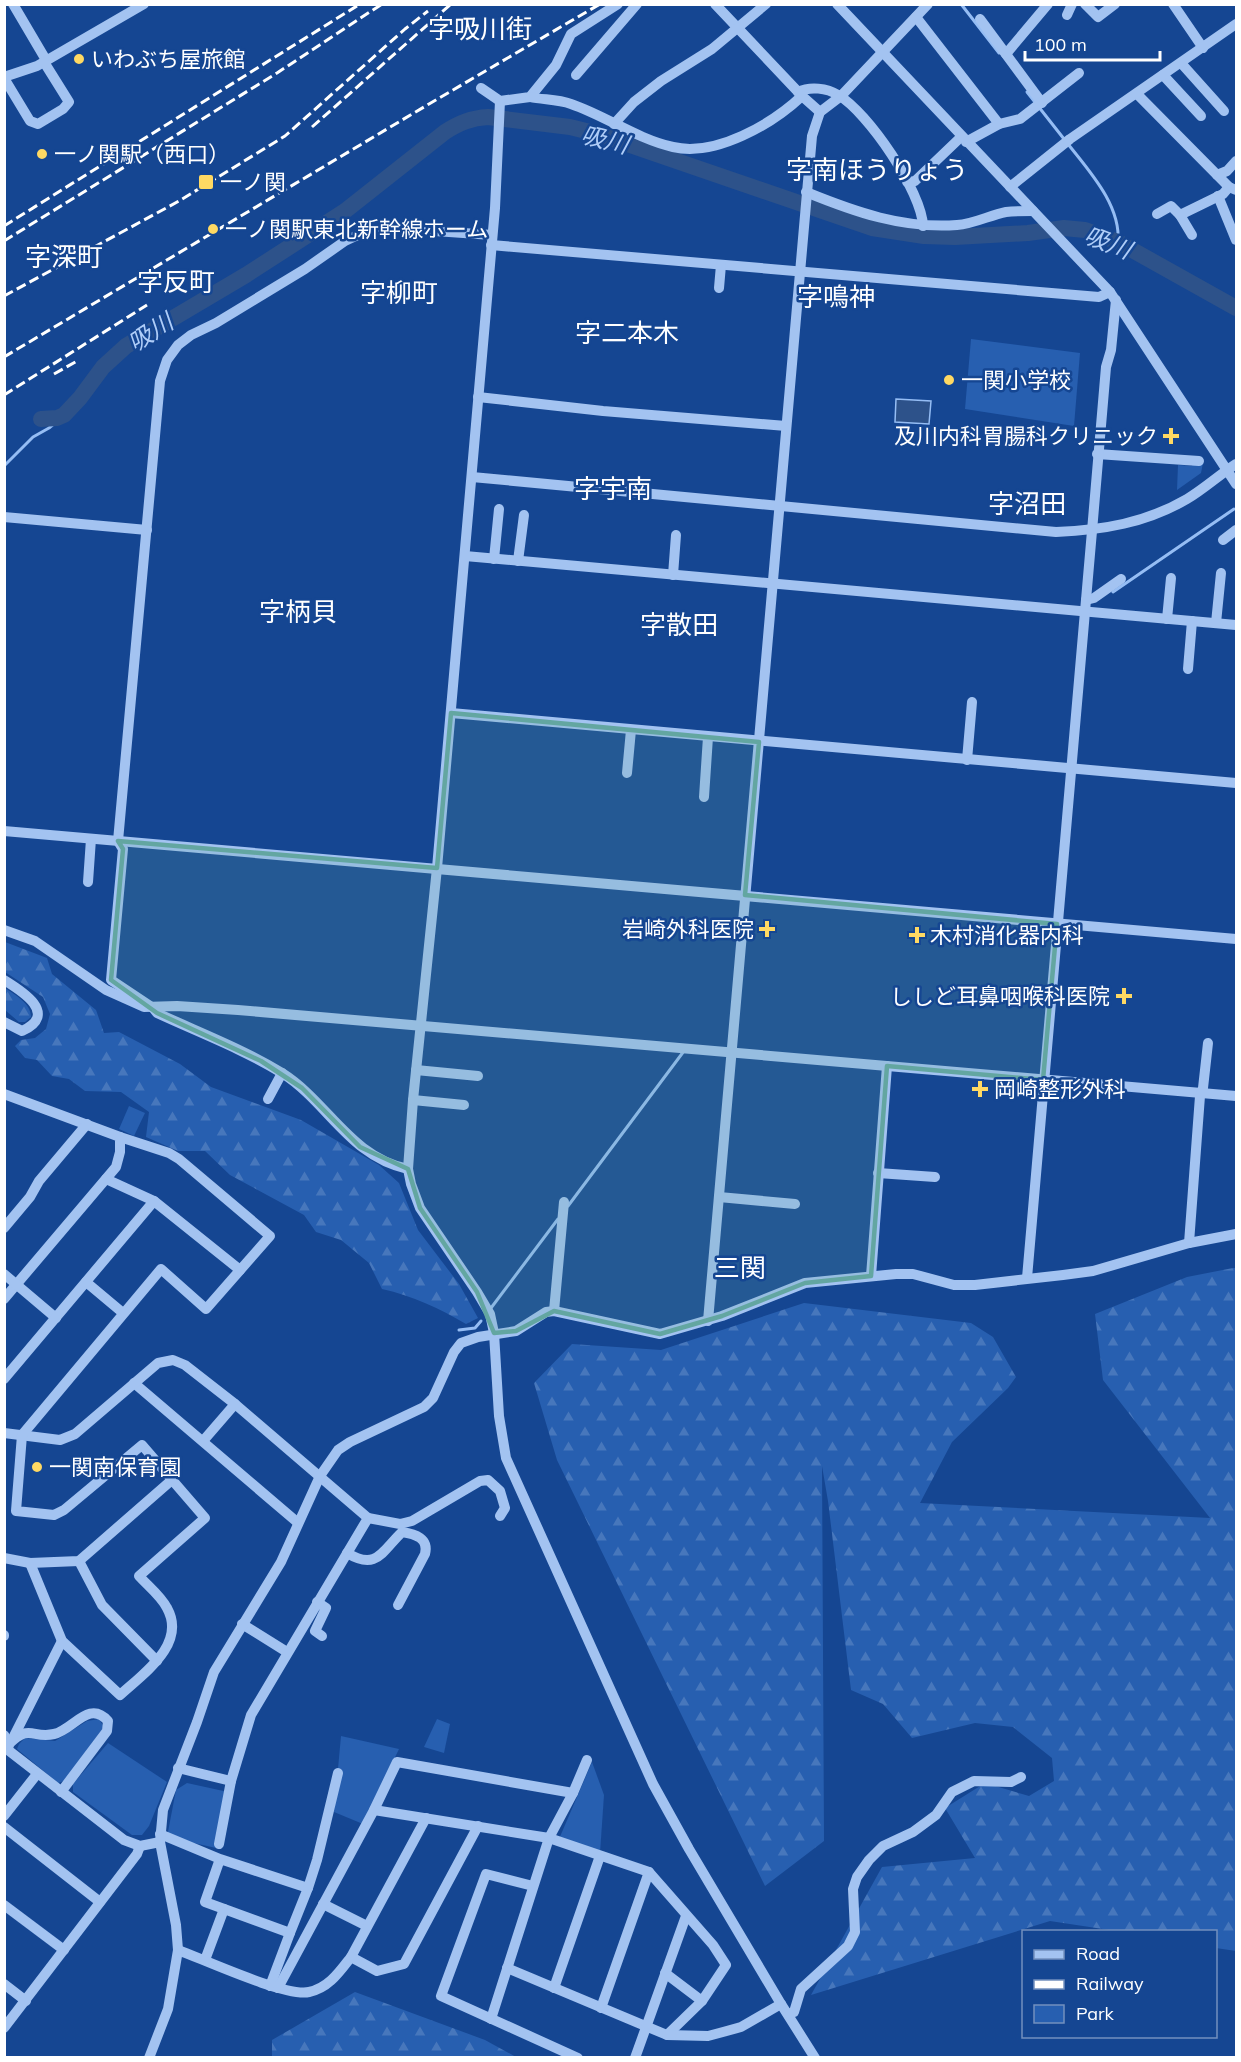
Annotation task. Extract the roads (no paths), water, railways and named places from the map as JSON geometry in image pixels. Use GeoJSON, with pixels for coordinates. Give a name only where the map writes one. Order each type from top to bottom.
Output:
{"type":"FeatureCollection","features":[{"type":"Feature","properties":{"kind":"street"},"geometry":{"type":"LineString","coordinates":[[13,4],[45,61],[69,102],[63,109],[38,124],[30,121],[4,77],[45,61],[144,4]]}},
{"type":"Feature","properties":{"kind":"street"},"geometry":{"type":"LineString","coordinates":[[530,97],[556,65],[571,34],[618,4]]}},
{"type":"Feature","properties":{"kind":"street"},"geometry":{"type":"LineString","coordinates":[[576,75],[637,4]]}},
{"type":"Feature","properties":{"kind":"street"},"geometry":{"type":"LineString","coordinates":[[715,4],[820,112]]}},
{"type":"Feature","properties":{"kind":"street"},"geometry":{"type":"LineString","coordinates":[[614,124],[634,102],[660,81],[712,49],[766,4]]}},
{"type":"Feature","properties":{"kind":"street"},"geometry":{"type":"LineString","coordinates":[[837,4],[1113,296],[1232,467],[1236,484]]}},
{"type":"Feature","properties":{"kind":"street"},"geometry":{"type":"LineString","coordinates":[[708,1321],[812,136],[820,112],[841,96],[928,4]]}},
{"type":"Feature","properties":{"kind":"street"},"geometry":{"type":"LineString","coordinates":[[1006,54],[1048,4]]}},
{"type":"Feature","properties":{"kind":"street"},"geometry":{"type":"LineString","coordinates":[[1085,4],[1098,17],[1115,4]]}},
{"type":"Feature","properties":{"kind":"street"},"geometry":{"type":"LineString","coordinates":[[1173,4],[1203,48]]}},
{"type":"Feature","properties":{"kind":"street"},"geometry":{"type":"LineString","coordinates":[[916,17],[999,124]]}},
{"type":"Feature","properties":{"kind":"street"},"geometry":{"type":"LineString","coordinates":[[980,19],[1042,103]]}},
{"type":"Feature","properties":{"kind":"street"},"geometry":{"type":"LineString","coordinates":[[1010,187],[1070,139],[1236,24]]}},
{"type":"Feature","properties":{"kind":"street"},"geometry":{"type":"LineString","coordinates":[[1181,63],[1224,111]]}},
{"type":"Feature","properties":{"kind":"street"},"geometry":{"type":"LineString","coordinates":[[907,182],[915,181],[963,139],[999,124],[1020,119],[1079,73]]}},
{"type":"Feature","properties":{"kind":"street"},"geometry":{"type":"LineString","coordinates":[[1163,75],[1201,116]]}},
{"type":"Feature","properties":{"kind":"street"},"geometry":{"type":"LineString","coordinates":[[481,88],[500,105]]}},
{"type":"Feature","properties":{"kind":"street"},"geometry":{"type":"LineString","coordinates":[[500,105],[530,97],[571,104],[672,147],[688,150],[748,135],[794,103],[804,89],[828,90],[841,96],[883,140],[923,216],[923,226]]}},
{"type":"Feature","properties":{"kind":"street"},"geometry":{"type":"LineString","coordinates":[[1137,94],[1217,175],[1233,188],[1180,216]]}},
{"type":"Feature","properties":{"kind":"street"},"geometry":{"type":"LineString","coordinates":[[500,105],[492,240],[465,556],[408,1169],[420,1208],[490,1314],[494,1333],[499,1416],[506,1458],[653,1784],[689,1849],[815,2058]]}},
{"type":"Feature","properties":{"kind":"street"},"geometry":{"type":"LineString","coordinates":[[1217,175],[1227,171],[1236,160]]}},
{"type":"Feature","properties":{"kind":"street"},"geometry":{"type":"LineString","coordinates":[[806,194],[891,222],[923,226],[960,225],[1007,212],[1033,211]]}},
{"type":"Feature","properties":{"kind":"street"},"geometry":{"type":"LineString","coordinates":[[1218,196],[1236,240]]}},
{"type":"Feature","properties":{"kind":"street"},"geometry":{"type":"LineString","coordinates":[[1157,214],[1171,206],[1191,235]]}},
{"type":"Feature","properties":{"kind":"street"},"geometry":{"type":"LineString","coordinates":[[408,1169],[395,1166],[360,1147],[302,1088],[282,1073],[157,1013],[111,980],[123,849],[118,841],[160,381],[167,360],[178,345],[191,335],[216,323],[306,269],[345,241],[362,233],[392,228],[721,266],[1099,297],[1113,296]]}},
{"type":"Feature","properties":{"kind":"street"},"geometry":{"type":"LineString","coordinates":[[719,288],[721,266]]}},
{"type":"Feature","properties":{"kind":"street"},"geometry":{"type":"LineString","coordinates":[[1027,1278],[1097,454],[1106,366],[1111,350],[1113,296]]}},
{"type":"Feature","properties":{"kind":"street"},"geometry":{"type":"LineString","coordinates":[[478,397],[603,411],[786,426]]}},
{"type":"Feature","properties":{"kind":"street"},"geometry":{"type":"LineString","coordinates":[[1097,454],[1199,462]]}},
{"type":"Feature","properties":{"kind":"street"},"geometry":{"type":"LineString","coordinates":[[471,477],[1056,532],[1092,531],[1157,515],[1186,500],[1232,467]]}},
{"type":"Feature","properties":{"kind":"street"},"geometry":{"type":"LineString","coordinates":[[494,559],[499,509]]}},
{"type":"Feature","properties":{"kind":"street"},"geometry":{"type":"LineString","coordinates":[[518,561],[524,515]]}},
{"type":"Feature","properties":{"kind":"street"},"geometry":{"type":"LineString","coordinates":[[4,517],[147,530]]}},
{"type":"Feature","properties":{"kind":"street"},"geometry":{"type":"LineString","coordinates":[[1222,540],[1236,530]]}},
{"type":"Feature","properties":{"kind":"street"},"geometry":{"type":"LineString","coordinates":[[673,575],[676,535]]}},
{"type":"Feature","properties":{"kind":"street"},"geometry":{"type":"LineString","coordinates":[[465,556],[1236,625]]}},
{"type":"Feature","properties":{"kind":"street"},"geometry":{"type":"LineString","coordinates":[[1216,623],[1221,573]]}},
{"type":"Feature","properties":{"kind":"street"},"geometry":{"type":"LineString","coordinates":[[1167,619],[1171,578]]}},
{"type":"Feature","properties":{"kind":"street"},"geometry":{"type":"LineString","coordinates":[[1086,600],[1094,598],[1121,579]]}},
{"type":"Feature","properties":{"kind":"street"},"geometry":{"type":"LineString","coordinates":[[1188,669],[1192,621]]}},
{"type":"Feature","properties":{"kind":"street"},"geometry":{"type":"LineString","coordinates":[[967,760],[972,702]]}},
{"type":"Feature","properties":{"kind":"street"},"geometry":{"type":"LineString","coordinates":[[451,713],[1236,783]]}},
{"type":"Feature","properties":{"kind":"street"},"geometry":{"type":"LineString","coordinates":[[627,773],[631,730]]}},
{"type":"Feature","properties":{"kind":"street"},"geometry":{"type":"LineString","coordinates":[[704,797],[708,737]]}},
{"type":"Feature","properties":{"kind":"street"},"geometry":{"type":"LineString","coordinates":[[4,831],[1236,939]]}},
{"type":"Feature","properties":{"kind":"street"},"geometry":{"type":"LineString","coordinates":[[88,882],[91,839]]}},
{"type":"Feature","properties":{"kind":"street"},"geometry":{"type":"LineString","coordinates":[[4,930],[35,940],[106,990],[144,1007],[177,1006],[228,1010],[1236,1096]]}},
{"type":"Feature","properties":{"kind":"street"},"geometry":{"type":"LineString","coordinates":[[4,980],[26,993],[35,1002],[37,1010],[36,1019],[30,1027],[22,1031],[4,1022]]}},
{"type":"Feature","properties":{"kind":"street"},"geometry":{"type":"LineString","coordinates":[[1189,1243],[1208,1043]]}},
{"type":"Feature","properties":{"kind":"street"},"geometry":{"type":"LineString","coordinates":[[871,1276],[888,1066]]}},
{"type":"Feature","properties":{"kind":"street"},"geometry":{"type":"LineString","coordinates":[[416,1070],[478,1076]]}},
{"type":"Feature","properties":{"kind":"street"},"geometry":{"type":"LineString","coordinates":[[268,1099],[282,1073]]}},
{"type":"Feature","properties":{"kind":"street"},"geometry":{"type":"LineString","coordinates":[[4,1094],[169,1153],[270,1236],[206,1309],[161,1269],[22,1435],[16,1511]]}},
{"type":"Feature","properties":{"kind":"street"},"geometry":{"type":"LineString","coordinates":[[413,1100],[464,1105]]}},
{"type":"Feature","properties":{"kind":"street"},"geometry":{"type":"LineString","coordinates":[[4,1228],[30,1197],[39,1181],[87,1124]]}},
{"type":"Feature","properties":{"kind":"street"},"geometry":{"type":"LineString","coordinates":[[4,1299],[116,1167],[120,1152],[120,1137]]}},
{"type":"Feature","properties":{"kind":"street"},"geometry":{"type":"LineString","coordinates":[[879,1173],[935,1177]]}},
{"type":"Feature","properties":{"kind":"street"},"geometry":{"type":"LineString","coordinates":[[106,1179],[154,1201],[240,1270]]}},
{"type":"Feature","properties":{"kind":"street"},"geometry":{"type":"LineString","coordinates":[[719,1197],[795,1203]]}},
{"type":"Feature","properties":{"kind":"street"},"geometry":{"type":"LineString","coordinates":[[4,1378],[154,1201]]}},
{"type":"Feature","properties":{"kind":"street"},"geometry":{"type":"LineString","coordinates":[[554,1311],[564,1202]]}},
{"type":"Feature","properties":{"kind":"street"},"geometry":{"type":"LineString","coordinates":[[149,2058],[168,2009],[178,1950],[176,1924],[160,1838],[163,1810],[214,1672],[281,1562],[297,1522],[320,1476],[338,1450],[424,1407],[433,1398],[454,1352],[461,1343],[494,1333],[516,1331],[546,1312],[554,1311],[660,1334],[708,1321],[805,1283],[913,1274],[954,1285],[975,1285],[1093,1271],[1189,1243],[1236,1234]]}},
{"type":"Feature","properties":{"kind":"street"},"geometry":{"type":"LineString","coordinates":[[4,1274],[56,1318]]}},
{"type":"Feature","properties":{"kind":"street"},"geometry":{"type":"LineString","coordinates":[[86,1282],[123,1314]]}},
{"type":"Feature","properties":{"kind":"street"},"geometry":{"type":"LineString","coordinates":[[4,1432],[60,1440],[75,1434],[158,1363],[173,1360],[185,1365],[235,1404],[368,1518],[400,1524],[412,1521],[480,1480],[488,1480],[500,1491],[505,1508],[500,1516]]}},
{"type":"Feature","properties":{"kind":"street"},"geometry":{"type":"LineString","coordinates":[[134,1383],[297,1522]]}},
{"type":"Feature","properties":{"kind":"street"},"geometry":{"type":"LineString","coordinates":[[203,1441],[235,1404]]}},
{"type":"Feature","properties":{"kind":"street"},"geometry":{"type":"LineString","coordinates":[[4,1510],[54,1515],[64,1510],[142,1444],[205,1518],[140,1576],[167,1607],[174,1625],[171,1639],[156,1661],[120,1695],[62,1641],[30,1563]]}},
{"type":"Feature","properties":{"kind":"street"},"geometry":{"type":"LineString","coordinates":[[4,1558],[30,1563],[78,1561],[173,1479]]}},
{"type":"Feature","properties":{"kind":"street"},"geometry":{"type":"LineString","coordinates":[[219,1844],[231,1781],[250,1715],[368,1518]]}},
{"type":"Feature","properties":{"kind":"street"},"geometry":{"type":"LineString","coordinates":[[347,1553],[358,1560],[372,1560],[385,1553],[402,1532],[414,1533],[423,1540],[426,1548],[425,1554],[398,1605]]}},
{"type":"Feature","properties":{"kind":"street"},"geometry":{"type":"LineString","coordinates":[[78,1561],[102,1605],[156,1661]]}},
{"type":"Feature","properties":{"kind":"street"},"geometry":{"type":"LineString","coordinates":[[317,1602],[326,1608],[315,1630],[322,1636]]}},
{"type":"Feature","properties":{"kind":"street"},"geometry":{"type":"LineString","coordinates":[[242,1624],[287,1652]]}},
{"type":"Feature","properties":{"kind":"street"},"geometry":{"type":"LineString","coordinates":[[6,1745],[27,1712],[62,1641]]}},
{"type":"Feature","properties":{"kind":"street"},"geometry":{"type":"LineString","coordinates":[[6,1745],[19,1734],[33,1732],[47,1735],[57,1734],[94,1712],[102,1714],[108,1721],[107,1731],[61,1792]]}},
{"type":"Feature","properties":{"kind":"street"},"geometry":{"type":"LineString","coordinates":[[6,1745],[37,1774],[124,1840],[140,1846],[160,1838],[308,1888]]}},
{"type":"Feature","properties":{"kind":"street"},"geometry":{"type":"LineString","coordinates":[[491,2019],[549,1838],[573,1793],[587,1760]]}},
{"type":"Feature","properties":{"kind":"street"},"geometry":{"type":"LineString","coordinates":[[274,1987],[323,1904],[397,1762],[573,1793]]}},
{"type":"Feature","properties":{"kind":"street"},"geometry":{"type":"LineString","coordinates":[[178,1768],[231,1781]]}},
{"type":"Feature","properties":{"kind":"street"},"geometry":{"type":"LineString","coordinates":[[274,1987],[290,1933],[317,1860],[338,1773]]}},
{"type":"Feature","properties":{"kind":"street"},"geometry":{"type":"LineString","coordinates":[[4,1816],[37,1774]]}},
{"type":"Feature","properties":{"kind":"street"},"geometry":{"type":"LineString","coordinates":[[788,2014],[794,2012],[801,1989],[810,1978],[848,1946],[855,1932],[854,1888],[857,1877],[869,1860],[883,1846],[913,1832],[936,1815],[952,1792],[974,1781],[1011,1782],[1021,1778]]}},
{"type":"Feature","properties":{"kind":"street"},"geometry":{"type":"LineString","coordinates":[[374,1810],[549,1838],[649,1872],[712,1945],[726,1965],[702,2001],[667,2035]]}},
{"type":"Feature","properties":{"kind":"street"},"geometry":{"type":"LineString","coordinates":[[178,1950],[274,1987],[301,1992],[320,1988],[337,1975],[351,1957],[426,1818]]}},
{"type":"Feature","properties":{"kind":"street"},"geometry":{"type":"LineString","coordinates":[[351,1957],[376,1971],[404,1964],[478,1826]]}},
{"type":"Feature","properties":{"kind":"street"},"geometry":{"type":"LineString","coordinates":[[4,1827],[100,1902]]}},
{"type":"Feature","properties":{"kind":"street"},"geometry":{"type":"LineString","coordinates":[[4,2028],[137,1854],[140,1846]]}},
{"type":"Feature","properties":{"kind":"street"},"geometry":{"type":"LineString","coordinates":[[554,1988],[600,1856]]}},
{"type":"Feature","properties":{"kind":"street"},"geometry":{"type":"LineString","coordinates":[[220,1860],[205,1902],[290,1933]]}},
{"type":"Feature","properties":{"kind":"street"},"geometry":{"type":"LineString","coordinates":[[601,2008],[649,1872]]}},
{"type":"Feature","properties":{"kind":"street"},"geometry":{"type":"LineString","coordinates":[[533,1886],[486,1874],[441,1996],[578,2058]]}},
{"type":"Feature","properties":{"kind":"street"},"geometry":{"type":"LineString","coordinates":[[323,1904],[367,1926]]}},
{"type":"Feature","properties":{"kind":"street"},"geometry":{"type":"LineString","coordinates":[[4,1905],[64,1950]]}},
{"type":"Feature","properties":{"kind":"street"},"geometry":{"type":"LineString","coordinates":[[205,1960],[224,1909]]}},
{"type":"Feature","properties":{"kind":"street"},"geometry":{"type":"LineString","coordinates":[[635,2058],[686,1916]]}},
{"type":"Feature","properties":{"kind":"street"},"geometry":{"type":"LineString","coordinates":[[507,1968],[667,2035],[708,2037],[741,2027],[781,2004]]}},
{"type":"Feature","properties":{"kind":"street"},"geometry":{"type":"LineString","coordinates":[[665,1973],[702,2001]]}},
{"type":"Feature","properties":{"kind":"street"},"geometry":{"type":"LineString","coordinates":[[4,1984],[26,2001]]}},
{"type":"Feature","properties":{"kind":"waterway"},"geometry":{"type":"LineString","coordinates":[[961,4],[999,53]]}},
{"type":"Feature","properties":{"kind":"waterway"},"geometry":{"type":"LineString","coordinates":[[1027,92],[1064,139]]}},
{"type":"Feature","properties":{"kind":"waterway","name":"吸川"},"geometry":{"type":"LineString","coordinates":[[41,419],[64,415],[103,367],[126,346],[246,275],[345,211],[445,132],[465,122],[488,117],[570,127],[598,134],[872,228],[924,236],[955,237],[1028,233],[1064,228],[1085,230],[1118,242],[1236,308]]}},
{"type":"Feature","properties":{"kind":"waterway"},"geometry":{"type":"LineString","coordinates":[[1068,144],[1094,177],[1109,202],[1118,228],[1118,242]]}},
{"type":"Feature","properties":{"kind":"waterway"},"geometry":{"type":"LineString","coordinates":[[4,466],[33,437],[49,428],[64,415]]}},
{"type":"Feature","properties":{"kind":"waterway"},"geometry":{"type":"LineString","coordinates":[[1113,592],[1234,509]]}},
{"type":"Feature","properties":{"kind":"waterway"},"geometry":{"type":"LineString","coordinates":[[568,1206],[684,1051]]}},
{"type":"Feature","properties":{"kind":"waterway"},"geometry":{"type":"LineString","coordinates":[[491,1308],[558,1219]]}},
{"type":"Feature","properties":{"kind":"waterway"},"geometry":{"type":"LineString","coordinates":[[459,1330],[475,1328],[481,1321]]}},
{"type":"Feature","properties":{"kind":"railway"},"geometry":{"type":"LineString","coordinates":[[4,226],[360,4]]}},
{"type":"Feature","properties":{"kind":"railway"},"geometry":{"type":"LineString","coordinates":[[4,241],[277,73],[382,4]]}},
{"type":"Feature","properties":{"kind":"railway"},"geometry":{"type":"LineString","coordinates":[[312,127],[451,4]]}},
{"type":"Feature","properties":{"kind":"railway"},"geometry":{"type":"LineString","coordinates":[[4,357],[600,4]]}},
{"type":"Feature","properties":{"kind":"railway"},"geometry":{"type":"LineString","coordinates":[[4,296],[179,201],[285,136],[428,11]]}},
{"type":"Feature","properties":{"kind":"railway"},"geometry":{"type":"LineString","coordinates":[[4,395],[147,305]]}},
{"type":"Feature","properties":{"kind":"railway"},"geometry":{"type":"LineString","coordinates":[[54,374],[77,361]]}},
{"type":"Feature","properties":{"kind":"place","name":"いわぶち屋旅館"},"geometry":{"type":"Point","coordinates":[79,59]}},
{"type":"Feature","properties":{"kind":"place","name":"一ノ関駅（西口）"},"geometry":{"type":"Point","coordinates":[42,154]}},
{"type":"Feature","properties":{"kind":"place","name":"一ノ関"},"geometry":{"type":"Point","coordinates":[206,182]}},
{"type":"Feature","properties":{"kind":"place","name":"一ノ関駅東北新幹線ホーム"},"geometry":{"type":"Point","coordinates":[213,229]}},
{"type":"Feature","properties":{"kind":"place","name":"一関小学校"},"geometry":{"type":"Point","coordinates":[949,380]}},
{"type":"Feature","properties":{"kind":"place","name":"及川内科胃腸科クリニック"},"geometry":{"type":"Point","coordinates":[1171,436]}},
{"type":"Feature","properties":{"kind":"place","name":"岩崎外科医院"},"geometry":{"type":"Point","coordinates":[767,929]}},
{"type":"Feature","properties":{"kind":"place","name":"木村消化器内科"},"geometry":{"type":"Point","coordinates":[917,935]}},
{"type":"Feature","properties":{"kind":"place","name":"ししど耳鼻咽喉科医院"},"geometry":{"type":"Point","coordinates":[1124,996]}},
{"type":"Feature","properties":{"kind":"place","name":"岡崎整形外科"},"geometry":{"type":"Point","coordinates":[980,1089]}},
{"type":"Feature","properties":{"kind":"place","name":"一関南保育園"},"geometry":{"type":"Point","coordinates":[37,1467]}},
{"type":"Feature","properties":{"kind":"district","name":"字吸川街"},"geometry":{"type":"Point","coordinates":[480,28]}},
{"type":"Feature","properties":{"kind":"district","name":"字南ほうりょう"},"geometry":{"type":"Point","coordinates":[877,169]}},
{"type":"Feature","properties":{"kind":"district","name":"字深町"},"geometry":{"type":"Point","coordinates":[64,256]}},
{"type":"Feature","properties":{"kind":"district","name":"字反町"},"geometry":{"type":"Point","coordinates":[176,281]}},
{"type":"Feature","properties":{"kind":"district","name":"字柳町"},"geometry":{"type":"Point","coordinates":[399,292]}},
{"type":"Feature","properties":{"kind":"district","name":"字鳴神"},"geometry":{"type":"Point","coordinates":[836,296]}},
{"type":"Feature","properties":{"kind":"district","name":"字二本木"},"geometry":{"type":"Point","coordinates":[627,332]}},
{"type":"Feature","properties":{"kind":"district","name":"字宇南"},"geometry":{"type":"Point","coordinates":[613,488]}},
{"type":"Feature","properties":{"kind":"district","name":"字沼田"},"geometry":{"type":"Point","coordinates":[1027,503]}},
{"type":"Feature","properties":{"kind":"district","name":"字柄貝"},"geometry":{"type":"Point","coordinates":[298,611]}},
{"type":"Feature","properties":{"kind":"district","name":"字散田"},"geometry":{"type":"Point","coordinates":[679,624]}},
{"type":"Feature","properties":{"kind":"district","name":"三関"},"geometry":{"type":"Point","coordinates":[740,1267]}}]}
